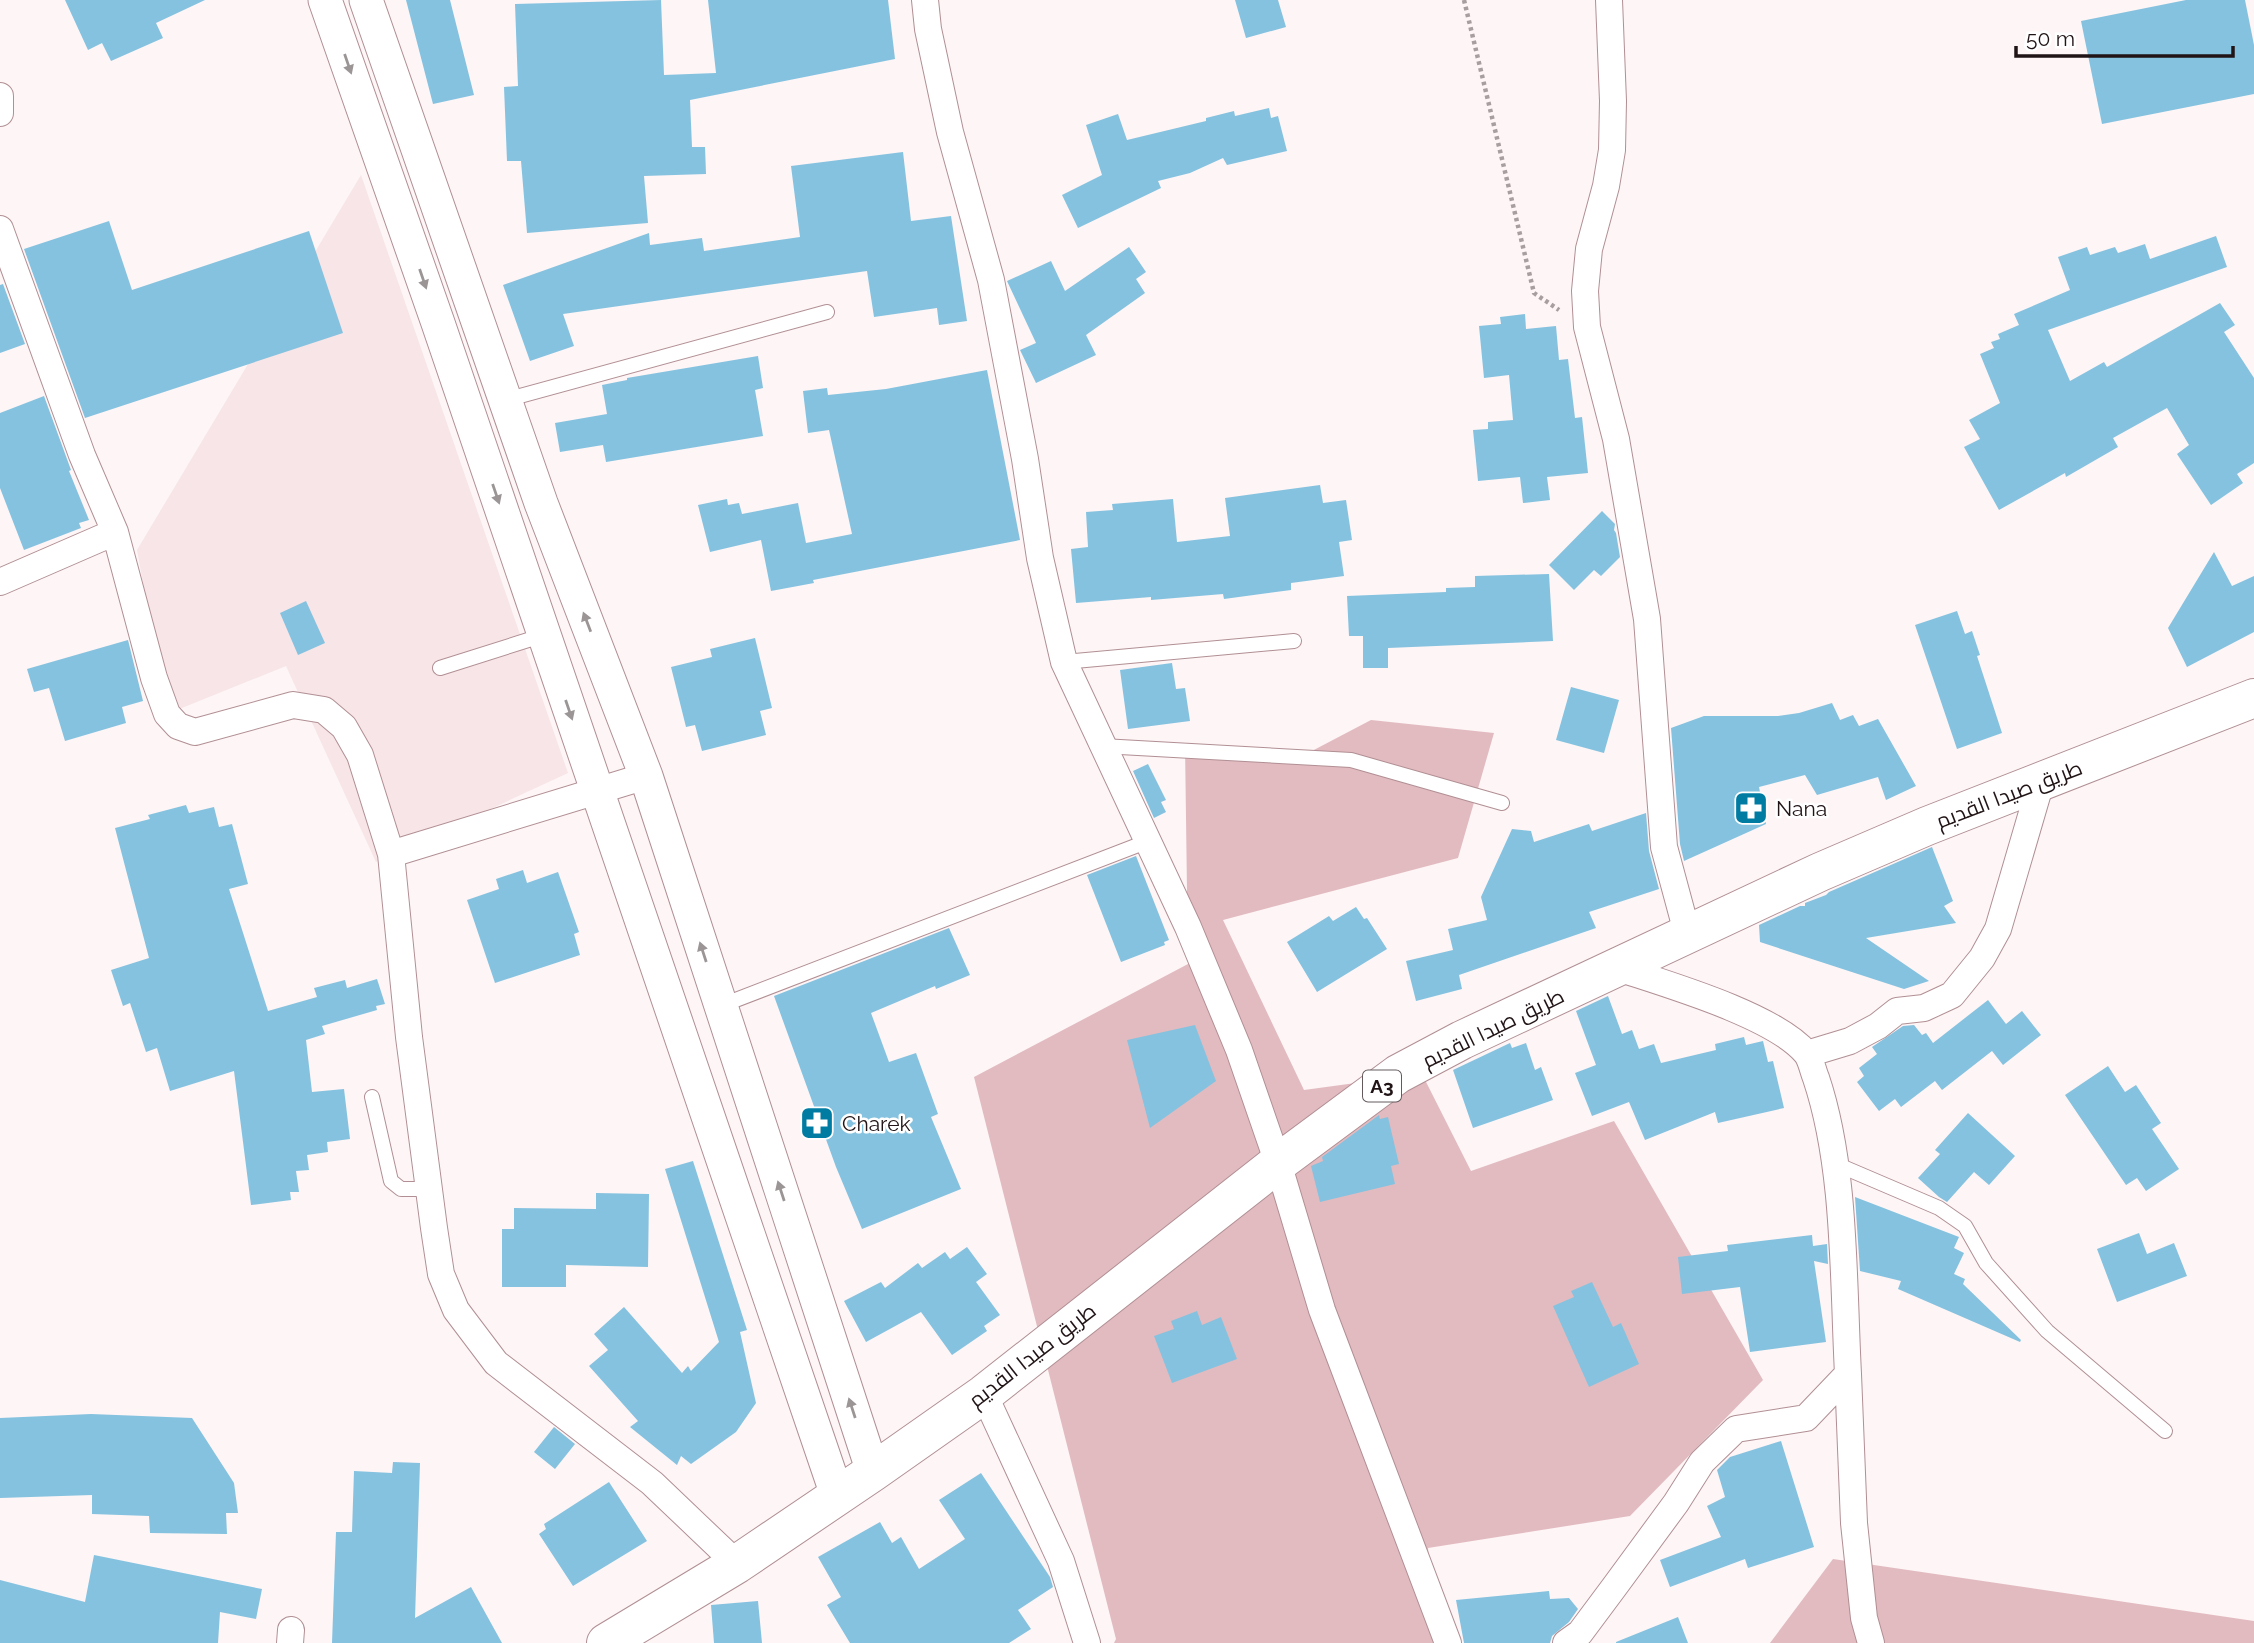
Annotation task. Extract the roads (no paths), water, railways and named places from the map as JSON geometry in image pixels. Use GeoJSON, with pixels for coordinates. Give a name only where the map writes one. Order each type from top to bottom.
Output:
{"type":"FeatureCollection","features":[{"type":"Feature","properties":{"kind":"highway","name":"طريق صيدا القديم"},"geometry":{"type":"LineString","coordinates":[[626,1637],[873,1472],[984,1394],[1278,1163],[1398,1074],[1462,1040],[1688,936],[1819,872],[1927,826],[2254,698]]}},
{"type":"Feature","properties":{"kind":"street"},"geometry":{"type":"LineString","coordinates":[[325,0],[837,1495]]}},
{"type":"Feature","properties":{"kind":"street"},"geometry":{"type":"LineString","coordinates":[[366,0],[541,503],[646,776],[873,1472]]}},
{"type":"Feature","properties":{"kind":"street"},"geometry":{"type":"LineString","coordinates":[[925,0],[950,132],[991,280],[1025,459],[1040,558],[1064,663],[1188,928],[1239,1050],[1278,1163],[1322,1310],[1448,1643]]}},
{"type":"Feature","properties":{"kind":"street"},"geometry":{"type":"LineString","coordinates":[[1609,0],[1612,150],[1606,186],[1589,250],[1585,291],[1587,327],[1616,439],[1647,619],[1664,847],[1688,936]]}},
{"type":"Feature","properties":{"kind":"street"},"geometry":{"type":"LineString","coordinates":[[0,96],[0,113]]}},
{"type":"Feature","properties":{"kind":"street"},"geometry":{"type":"LineString","coordinates":[[0,229],[82,456],[115,532],[154,678],[167,714],[178,726],[195,732],[293,705],[324,710],[344,727],[360,755],[391,854],[409,1037],[441,1274],[456,1310],[496,1363],[652,1483],[737,1564]]}},
{"type":"Feature","properties":{"kind":"street"},"geometry":{"type":"LineString","coordinates":[[0,582],[115,532]]}},
{"type":"Feature","properties":{"kind":"street"},"geometry":{"type":"LineString","coordinates":[[391,854],[646,776]]}},
{"type":"Feature","properties":{"kind":"street"},"geometry":{"type":"LineString","coordinates":[[1807,1054],[1850,1041],[1878,1027],[1897,1011],[1924,1008],[1952,995],[1982,958],[1998,929],[2041,782]]}},
{"type":"Feature","properties":{"kind":"street"},"geometry":{"type":"LineString","coordinates":[[1618,968],[1703,996],[1758,1021],[1807,1054],[1824,1102],[1836,1164],[1854,1523],[1864,1618],[1871,1643]]}},
{"type":"Feature","properties":{"kind":"street"},"geometry":{"type":"LineString","coordinates":[[1566,1643],[1580,1633],[1615,1587],[1702,1462],[1736,1429],[1806,1418],[1848,1374]]}},
{"type":"Feature","properties":{"kind":"street"},"geometry":{"type":"LineString","coordinates":[[984,1394],[1061,1561],[1087,1643]]}},
{"type":"Feature","properties":{"kind":"lane"},"geometry":{"type":"LineString","coordinates":[[505,400],[827,312]]}},
{"type":"Feature","properties":{"kind":"lane"},"geometry":{"type":"LineString","coordinates":[[440,668],[544,635]]}},
{"type":"Feature","properties":{"kind":"lane"},"geometry":{"type":"LineString","coordinates":[[1064,663],[1294,641]]}},
{"type":"Feature","properties":{"kind":"lane"},"geometry":{"type":"LineString","coordinates":[[1102,746],[1351,760],[1502,803]]}},
{"type":"Feature","properties":{"kind":"lane"},"geometry":{"type":"LineString","coordinates":[[720,1006],[1146,842]]}},
{"type":"Feature","properties":{"kind":"lane"},"geometry":{"type":"LineString","coordinates":[[372,1097],[391,1181],[401,1189],[429,1189]]}},
{"type":"Feature","properties":{"kind":"lane"},"geometry":{"type":"LineString","coordinates":[[1836,1164],[1940,1208],[1965,1226],[1986,1263],[2047,1331],[2165,1431]]}},
{"type":"Feature","properties":{"kind":"place","name":"Nana"},"geometry":{"type":"Point","coordinates":[1751,808]}},
{"type":"Feature","properties":{"kind":"place","name":"Charek"},"geometry":{"type":"Point","coordinates":[817,1123]}}]}
